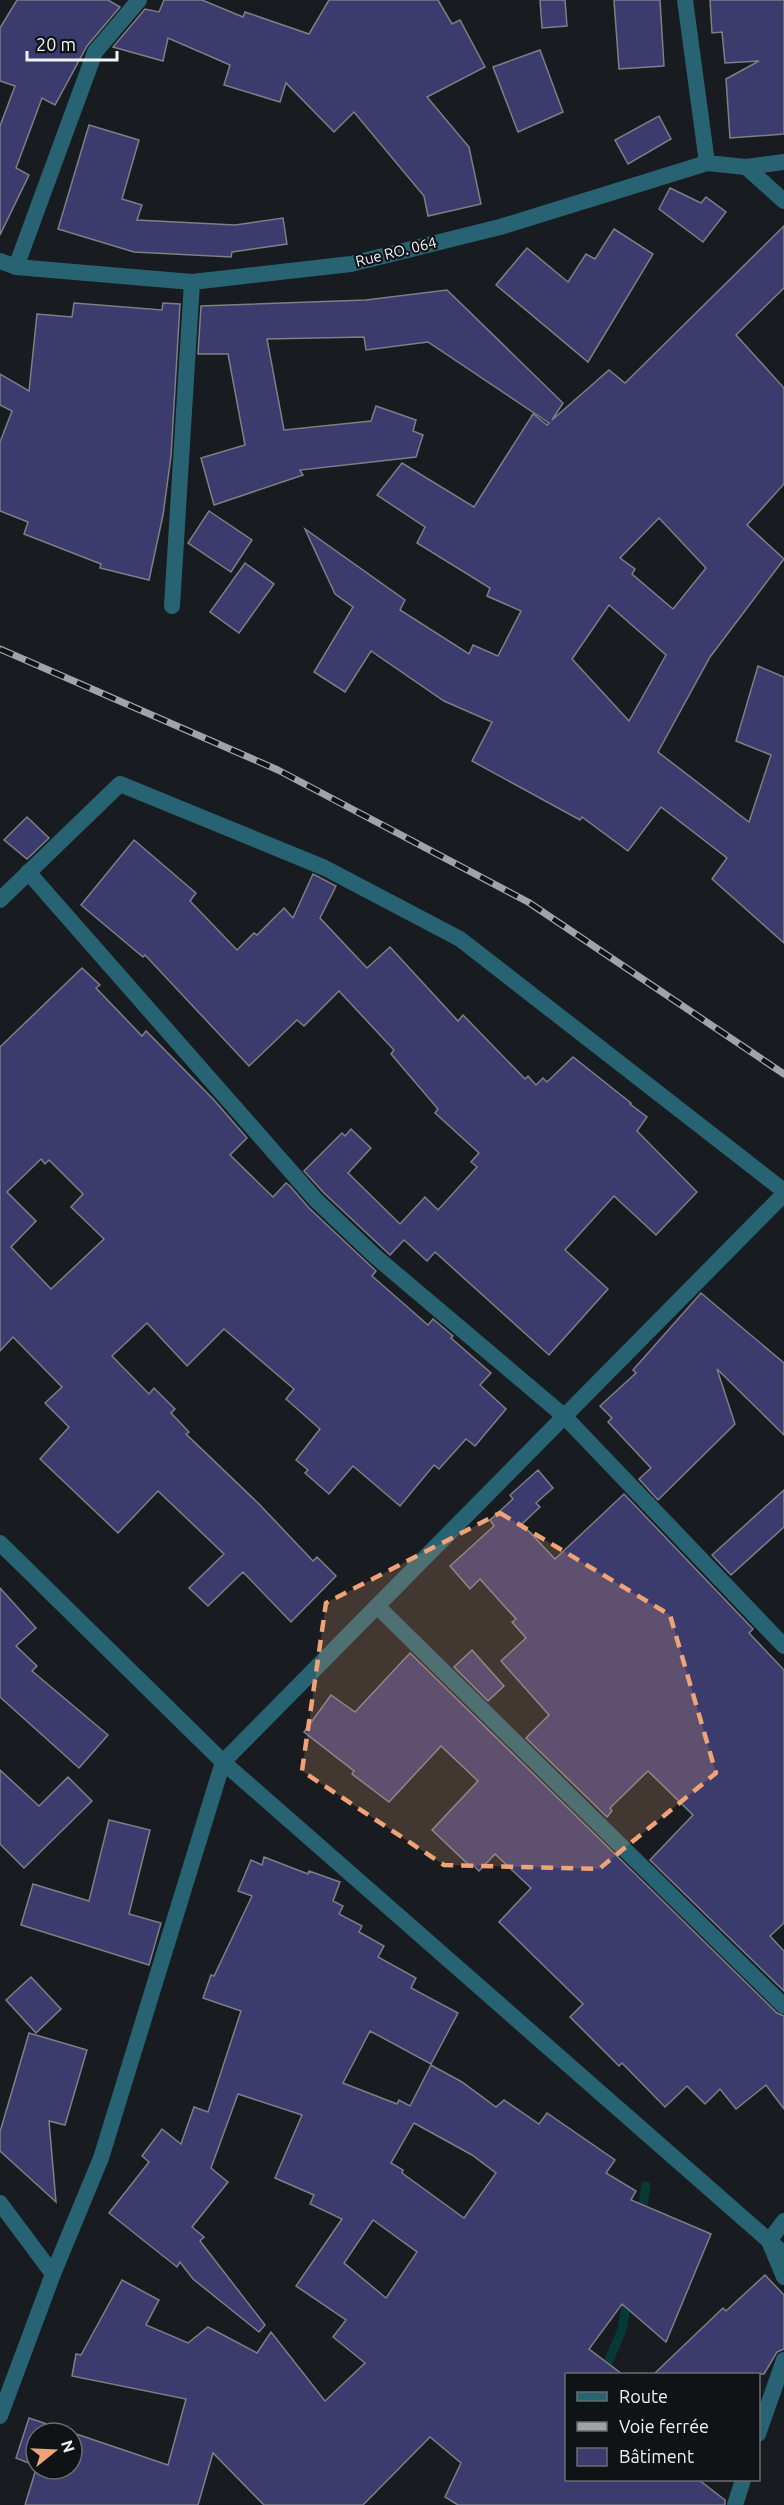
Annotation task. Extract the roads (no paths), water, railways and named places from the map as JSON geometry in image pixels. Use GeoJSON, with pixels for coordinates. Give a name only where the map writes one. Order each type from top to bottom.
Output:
{"type":"FeatureCollection","features":[{"type":"Feature","properties":{"kind":"street"},"geometry":{"type":"LineString","coordinates":[[8,264],[95,52],[139,0]]}},
{"type":"Feature","properties":{"kind":"street"},"geometry":{"type":"LineString","coordinates":[[685,0],[707,163]]}},
{"type":"Feature","properties":{"kind":"street","name":"Rue RO. 064"},"geometry":{"type":"LineString","coordinates":[[8,264],[192,282],[351,264],[500,227],[707,163],[746,167],[784,162]]}},
{"type":"Feature","properties":{"kind":"street"},"geometry":{"type":"LineString","coordinates":[[746,167],[784,201]]}},
{"type":"Feature","properties":{"kind":"street"},"geometry":{"type":"LineString","coordinates":[[172,606],[192,282]]}},
{"type":"Feature","properties":{"kind":"street"},"geometry":{"type":"LineString","coordinates":[[0,900],[120,784],[325,868],[460,939],[784,1193],[223,1762],[101,2157],[53,2274],[0,2416]]}},
{"type":"Feature","properties":{"kind":"street"},"geometry":{"type":"LineString","coordinates":[[28,872],[316,1200],[376,1257],[564,1416],[784,1646]]}},
{"type":"Feature","properties":{"kind":"street"},"geometry":{"type":"LineString","coordinates":[[0,1543],[223,1762],[784,2254]]}},
{"type":"Feature","properties":{"kind":"street"},"geometry":{"type":"LineString","coordinates":[[377,1606],[784,2006]]}},
{"type":"Feature","properties":{"kind":"street"},"geometry":{"type":"LineString","coordinates":[[0,2203],[53,2274]]}},
{"type":"Feature","properties":{"kind":"street"},"geometry":{"type":"LineString","coordinates":[[769,2241],[784,2221]]}},
{"type":"Feature","properties":{"kind":"street"},"geometry":{"type":"LineString","coordinates":[[769,2241],[784,2277]]}},
{"type":"Feature","properties":{"kind":"street"},"geometry":{"type":"LineString","coordinates":[[760,2432],[780,2383],[784,2360]]}},
{"type":"Feature","properties":{"kind":"street"},"geometry":{"type":"LineString","coordinates":[[735,2505],[743,2481]]}},
{"type":"Feature","properties":{"kind":"waterway"},"geometry":{"type":"LineString","coordinates":[[641,2217],[646,2186]]}},
{"type":"Feature","properties":{"kind":"waterway"},"geometry":{"type":"LineString","coordinates":[[603,2373],[622,2330],[628,2295]]}},
{"type":"Feature","properties":{"kind":"railway"},"geometry":{"type":"LineString","coordinates":[[0,649],[278,770],[528,902],[784,1074]]}}]}
